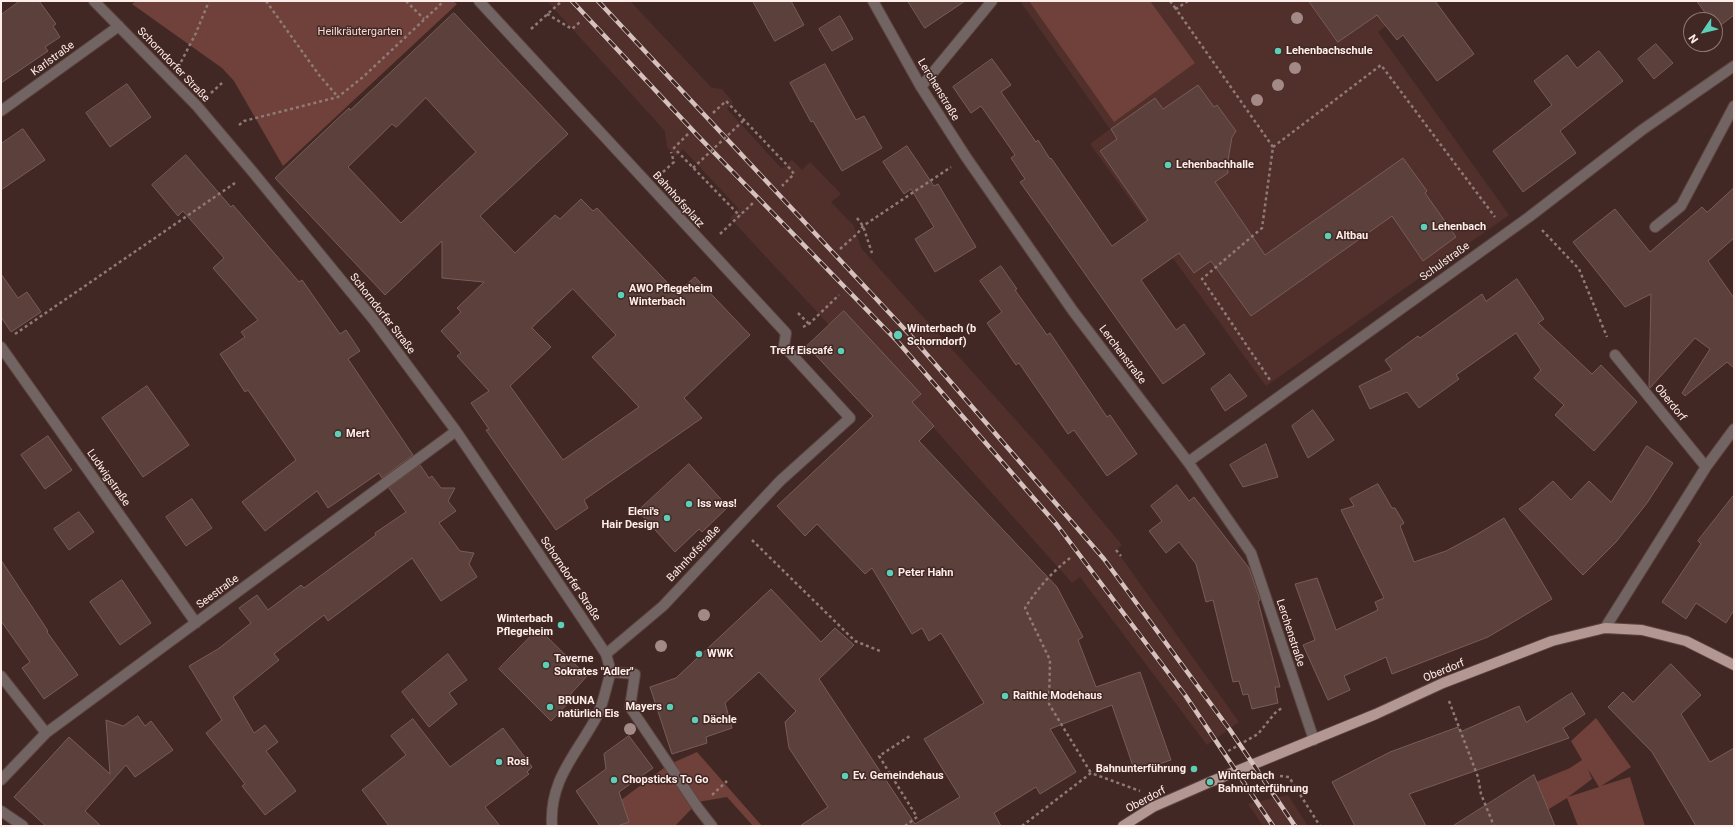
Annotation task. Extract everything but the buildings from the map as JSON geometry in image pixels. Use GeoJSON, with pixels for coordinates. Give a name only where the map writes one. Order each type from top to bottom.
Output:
{"type":"FeatureCollection","features":[{"type":"Feature","properties":{"kind":"main road","name":"Oberdorf"},"geometry":{"type":"LineString","coordinates":[[1123,826],[1153,808],[1210,782],[1376,714],[1443,683],[1552,641],[1605,628],[1642,630],[1686,641],[1734,665]]}},
{"type":"Feature","properties":{"kind":"street","name":"Schorndorfer Straße"},"geometry":{"type":"LineString","coordinates":[[94,1],[197,106],[373,319],[456,432],[606,654],[611,672]]}},
{"type":"Feature","properties":{"kind":"street","name":"Bahnhofsplatz"},"geometry":{"type":"LineString","coordinates":[[479,1],[786,333],[784,346],[850,418]]}},
{"type":"Feature","properties":{"kind":"street","name":"Lerchenstraße"},"geometry":{"type":"LineString","coordinates":[[873,1],[921,87],[966,157],[1073,311],[1188,462],[1251,553],[1314,740]]}},
{"type":"Feature","properties":{"kind":"street"},"geometry":{"type":"LineString","coordinates":[[921,87],[992,1]]}},
{"type":"Feature","properties":{"kind":"street","name":"Karlstraße"},"geometry":{"type":"LineString","coordinates":[[1,111],[119,26]]}},
{"type":"Feature","properties":{"kind":"street","name":"Schulstraße"},"geometry":{"type":"LineString","coordinates":[[1188,462],[1506,232],[1529,217],[1642,130],[1734,66]]}},
{"type":"Feature","properties":{"kind":"street"},"geometry":{"type":"LineString","coordinates":[[1655,227],[1681,206],[1734,106]]}},
{"type":"Feature","properties":{"kind":"street","name":"Ludwigstraße"},"geometry":{"type":"LineString","coordinates":[[1,347],[196,623]]}},
{"type":"Feature","properties":{"kind":"street","name":"Oberdorf"},"geometry":{"type":"LineString","coordinates":[[1615,355],[1706,467]]}},
{"type":"Feature","properties":{"kind":"street","name":"Bahnhofstraße"},"geometry":{"type":"LineString","coordinates":[[606,654],[663,606],[780,481],[850,418]]}},
{"type":"Feature","properties":{"kind":"street"},"geometry":{"type":"LineString","coordinates":[[1605,628],[1706,467],[1734,429]]}},
{"type":"Feature","properties":{"kind":"street","name":"Seestraße"},"geometry":{"type":"LineString","coordinates":[[1,780],[46,732],[456,432]]}},
{"type":"Feature","properties":{"kind":"street"},"geometry":{"type":"LineString","coordinates":[[552,826],[551,816],[560,778],[572,755],[597,716],[611,672],[635,674],[630,707],[698,808],[712,826]]}},
{"type":"Feature","properties":{"kind":"street"},"geometry":{"type":"LineString","coordinates":[[1,676],[46,732]]}},
{"type":"Feature","properties":{"kind":"street"},"geometry":{"type":"LineString","coordinates":[[1,811],[23,826]]}},
{"type":"Feature","properties":{"kind":"path"},"geometry":{"type":"LineString","coordinates":[[170,77],[182,61],[209,1]]}},
{"type":"Feature","properties":{"kind":"path"},"geometry":{"type":"LineString","coordinates":[[266,1],[319,75],[338,97]]}},
{"type":"Feature","properties":{"kind":"path"},"geometry":{"type":"LineString","coordinates":[[406,1],[424,20]]}},
{"type":"Feature","properties":{"kind":"path"},"geometry":{"type":"LineString","coordinates":[[224,139],[244,121],[338,97],[363,77],[444,1]]}},
{"type":"Feature","properties":{"kind":"path"},"geometry":{"type":"LineString","coordinates":[[562,1],[547,14],[572,29],[581,21]]}},
{"type":"Feature","properties":{"kind":"path"},"geometry":{"type":"LineString","coordinates":[[1170,1],[1273,147],[1262,228],[1202,279],[1280,396]]}},
{"type":"Feature","properties":{"kind":"path"},"geometry":{"type":"LineString","coordinates":[[1176,10],[1188,1]]}},
{"type":"Feature","properties":{"kind":"path"},"geometry":{"type":"LineString","coordinates":[[1273,147],[1381,65],[1506,232]]}},
{"type":"Feature","properties":{"kind":"path"},"geometry":{"type":"LineString","coordinates":[[211,93],[222,83]]}},
{"type":"Feature","properties":{"kind":"path"},"geometry":{"type":"LineString","coordinates":[[713,113],[726,101],[744,120],[794,174],[782,186]]}},
{"type":"Feature","properties":{"kind":"path"},"geometry":{"type":"LineString","coordinates":[[693,168],[744,120]]}},
{"type":"Feature","properties":{"kind":"path"},"geometry":{"type":"LineString","coordinates":[[688,134],[674,148],[740,216]]}},
{"type":"Feature","properties":{"kind":"path"},"geometry":{"type":"LineString","coordinates":[[671,152],[674,162]]}},
{"type":"Feature","properties":{"kind":"path"},"geometry":{"type":"LineString","coordinates":[[840,249],[857,234],[863,226],[966,157]]}},
{"type":"Feature","properties":{"kind":"path"},"geometry":{"type":"LineString","coordinates":[[14,335],[252,171]]}},
{"type":"Feature","properties":{"kind":"path"},"geometry":{"type":"LineString","coordinates":[[728,227],[753,203]]}},
{"type":"Feature","properties":{"kind":"path"},"geometry":{"type":"LineString","coordinates":[[1529,217],[1578,269],[1615,355]]}},
{"type":"Feature","properties":{"kind":"path"},"geometry":{"type":"LineString","coordinates":[[857,218],[863,226],[872,253]]}},
{"type":"Feature","properties":{"kind":"path"},"geometry":{"type":"LineString","coordinates":[[813,321],[839,295]]}},
{"type":"Feature","properties":{"kind":"path"},"geometry":{"type":"LineString","coordinates":[[798,313],[809,324]]}},
{"type":"Feature","properties":{"kind":"path"},"geometry":{"type":"LineString","coordinates":[[738,526],[855,641],[880,651]]}},
{"type":"Feature","properties":{"kind":"path"},"geometry":{"type":"LineString","coordinates":[[1116,550],[1121,556]]}},
{"type":"Feature","properties":{"kind":"path"},"geometry":{"type":"LineString","coordinates":[[1070,558],[1057,568],[1033,596],[1025,608],[1050,660],[1049,704],[1091,773],[1144,793],[1153,808]]}},
{"type":"Feature","properties":{"kind":"path"},"geometry":{"type":"LineString","coordinates":[[1443,683],[1478,777],[1481,794],[1494,826]]}},
{"type":"Feature","properties":{"kind":"path"},"geometry":{"type":"LineString","coordinates":[[1222,754],[1258,734],[1275,713],[1298,694]]}},
{"type":"Feature","properties":{"kind":"path"},"geometry":{"type":"LineString","coordinates":[[905,826],[917,817],[878,756],[910,736]]}},
{"type":"Feature","properties":{"kind":"path"},"geometry":{"type":"LineString","coordinates":[[1022,826],[1091,773]]}},
{"type":"Feature","properties":{"kind":"path"},"geometry":{"type":"LineString","coordinates":[[1276,776],[1289,777],[1320,826]]}},
{"type":"Feature","properties":{"kind":"shaded area"},"geometry":{"type":"Polygon","coordinates":[[[547,1],[630,1],[712,88],[722,89],[733,102],[727,109],[782,169],[792,160],[802,170],[810,162],[841,194],[831,202],[854,226],[861,248],[1041,448],[1122,545],[1116,550],[1239,722],[1207,745],[1080,577],[1072,583],[933,427],[934,426],[838,317],[829,325],[730,218],[739,209],[683,149],[676,156],[667,147],[665,131],[547,1]]]}},
{"type":"Feature","properties":{"kind":"shaded area"},"geometry":{"type":"Polygon","coordinates":[[[1020,1],[1418,1],[1378,32],[1509,215],[1266,386],[1090,144],[1110,129],[1020,1]]]}},
{"type":"Feature","properties":{"kind":"shaded area"},"geometry":{"type":"Polygon","coordinates":[[[1288,795],[1308,826],[1263,826],[1248,804],[1288,795]]]}},
{"type":"Feature","properties":{"kind":"green space","name":"Heilkräutergarten"},"geometry":{"type":"Polygon","coordinates":[[[136,1],[453,1],[457,4],[283,166],[234,81],[222,68],[132,4],[136,1]]]}},
{"type":"Feature","properties":{"kind":"green space"},"geometry":{"type":"Polygon","coordinates":[[[1029,1],[1150,1],[1195,63],[1114,122],[1029,1]]]}},
{"type":"Feature","properties":{"kind":"green space"},"geometry":{"type":"Polygon","coordinates":[[[1596,718],[1631,767],[1601,786],[1630,777],[1645,826],[1578,826],[1567,798],[1539,815],[1524,787],[1570,768],[1582,760],[1571,741],[1596,718]],[[1588,769],[1592,779],[1568,797],[1599,787],[1588,769]]]}},
{"type":"Feature","properties":{"kind":"green space"},"geometry":{"type":"Polygon","coordinates":[[[697,752],[762,826],[753,826],[727,797],[698,802],[675,826],[617,826],[621,800],[668,765],[697,752]]]}},
{"type":"Feature","properties":{"kind":"railway"},"geometry":{"type":"LineString","coordinates":[[572,1],[698,136],[898,342],[1057,525],[1185,695],[1273,826]]}},
{"type":"Feature","properties":{"kind":"railway"},"geometry":{"type":"LineString","coordinates":[[598,1],[910,335],[1104,559],[1230,730],[1295,826]]}},
{"type":"Feature","properties":{"kind":"place","name":"Lehenbachschule"},"geometry":{"type":"Point","coordinates":[1278,51]}},
{"type":"Feature","properties":{"kind":"place","name":"Lehenbachhalle"},"geometry":{"type":"Point","coordinates":[1168,165]}},
{"type":"Feature","properties":{"kind":"place","name":"Lehenbach"},"geometry":{"type":"Point","coordinates":[1424,227]}},
{"type":"Feature","properties":{"kind":"place","name":"Altbau"},"geometry":{"type":"Point","coordinates":[1328,236]}},
{"type":"Feature","properties":{"kind":"place","name":"AWO Pflegeheim Winterbach"},"geometry":{"type":"Point","coordinates":[621,295]}},
{"type":"Feature","properties":{"kind":"place","name":"Winterbach (b Schorndorf)"},"geometry":{"type":"Point","coordinates":[898,335]}},
{"type":"Feature","properties":{"kind":"place","name":"Treff Eiscafé"},"geometry":{"type":"Point","coordinates":[841,351]}},
{"type":"Feature","properties":{"kind":"place","name":"Mert"},"geometry":{"type":"Point","coordinates":[338,434]}},
{"type":"Feature","properties":{"kind":"place","name":"Iss was!"},"geometry":{"type":"Point","coordinates":[689,504]}},
{"type":"Feature","properties":{"kind":"place","name":"Eleni's Hair Design"},"geometry":{"type":"Point","coordinates":[667,518]}},
{"type":"Feature","properties":{"kind":"place","name":"Peter Hahn"},"geometry":{"type":"Point","coordinates":[890,573]}},
{"type":"Feature","properties":{"kind":"place","name":"Winterbach Pflegeheim"},"geometry":{"type":"Point","coordinates":[561,625]}},
{"type":"Feature","properties":{"kind":"place","name":"WWK"},"geometry":{"type":"Point","coordinates":[699,654]}},
{"type":"Feature","properties":{"kind":"place","name":"Taverne Sokrates \"Adler\""},"geometry":{"type":"Point","coordinates":[546,665]}},
{"type":"Feature","properties":{"kind":"place","name":"Raithle Modehaus"},"geometry":{"type":"Point","coordinates":[1005,696]}},
{"type":"Feature","properties":{"kind":"place","name":"BRUNA natürlich Eis"},"geometry":{"type":"Point","coordinates":[550,707]}},
{"type":"Feature","properties":{"kind":"place","name":"Mayers"},"geometry":{"type":"Point","coordinates":[670,707]}},
{"type":"Feature","properties":{"kind":"place","name":"Dächle"},"geometry":{"type":"Point","coordinates":[695,720]}},
{"type":"Feature","properties":{"kind":"place","name":"Rosi"},"geometry":{"type":"Point","coordinates":[499,762]}},
{"type":"Feature","properties":{"kind":"place","name":"Bahnunterführung"},"geometry":{"type":"Point","coordinates":[1194,769]}},
{"type":"Feature","properties":{"kind":"place","name":"Ev. Gemeindehaus"},"geometry":{"type":"Point","coordinates":[845,776]}},
{"type":"Feature","properties":{"kind":"place","name":"Chopsticks To Go"},"geometry":{"type":"Point","coordinates":[614,780]}},
{"type":"Feature","properties":{"kind":"place","name":"Winterbach Bahnunterführung"},"geometry":{"type":"Point","coordinates":[1210,782]}}]}
